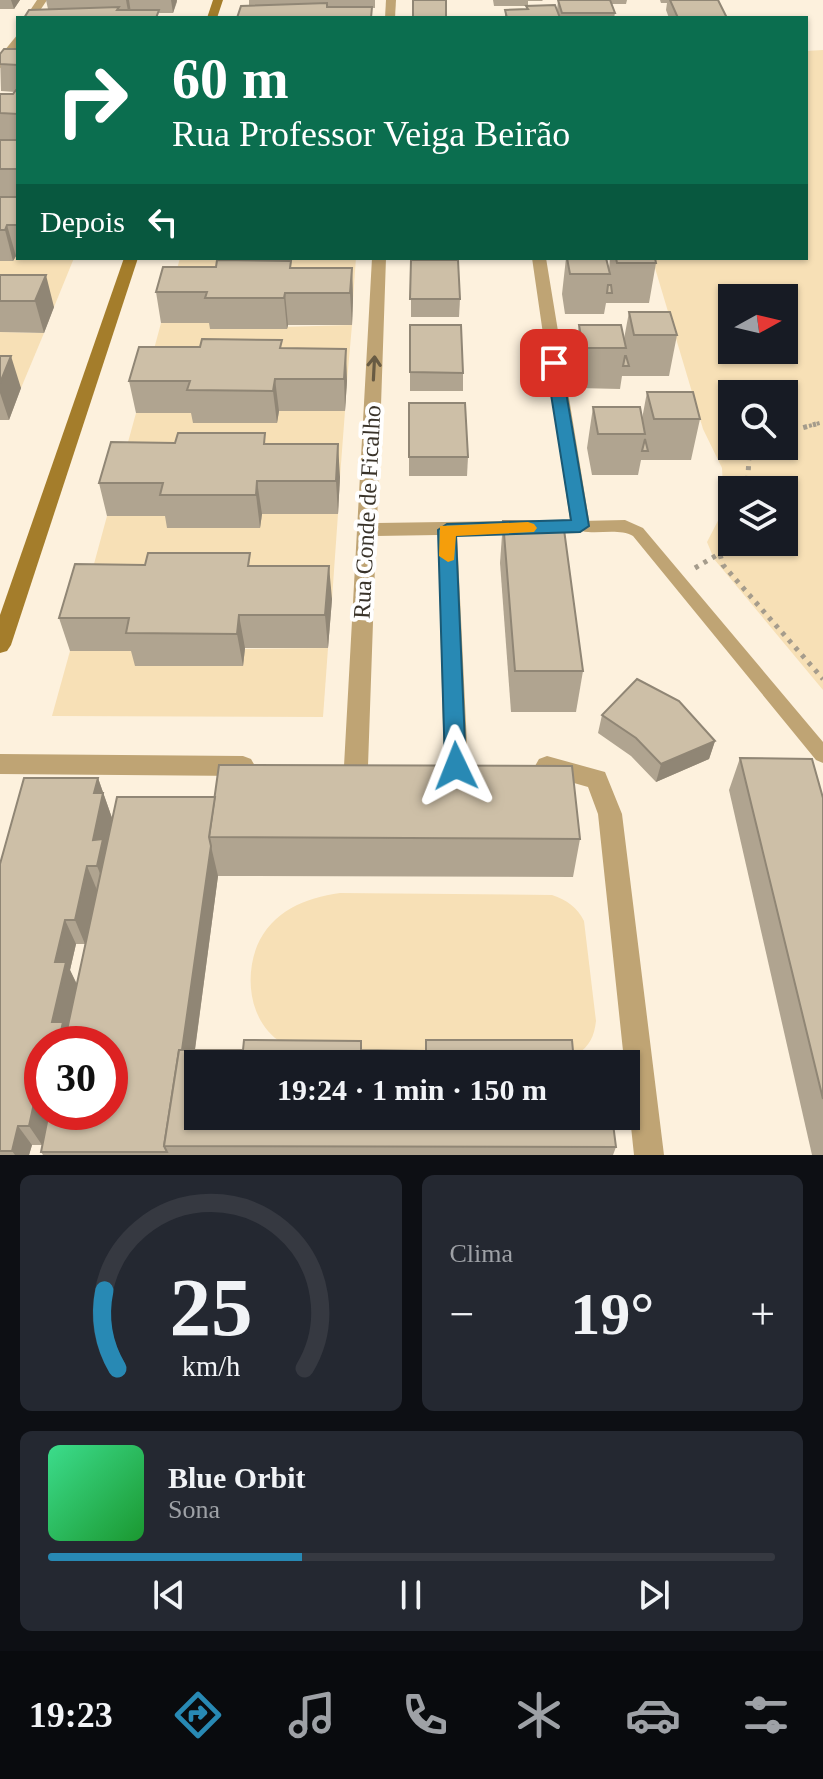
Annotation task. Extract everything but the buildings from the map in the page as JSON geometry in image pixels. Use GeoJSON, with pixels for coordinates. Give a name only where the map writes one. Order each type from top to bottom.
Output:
{"type":"FeatureCollection","features":[{"type":"Feature","properties":{"kind":"street"},"geometry":{"type":"LineString","coordinates":[[0,44],[16,40]]}},
{"type":"Feature","properties":{"kind":"street"},"geometry":{"type":"LineString","coordinates":[[0,65],[16,40]]}},
{"type":"Feature","properties":{"kind":"street"},"geometry":{"type":"LineString","coordinates":[[0,645],[130,260]]}},
{"type":"Feature","properties":{"kind":"street","name":"Rua Conde de Ficalho"},"geometry":{"type":"LineString","coordinates":[[379,260],[366,530],[348,766],[385,766]]}},
{"type":"Feature","properties":{"kind":"street"},"geometry":{"type":"LineString","coordinates":[[366,530],[580,526],[539,260]]}},
{"type":"Feature","properties":{"kind":"street"},"geometry":{"type":"LineString","coordinates":[[447,530],[456,766]]}},
{"type":"Feature","properties":{"kind":"street"},"geometry":{"type":"LineString","coordinates":[[0,764],[261,766]]}},
{"type":"Feature","properties":{"kind":"street"},"geometry":{"type":"LineString","coordinates":[[427,766],[484,766]]}},
{"type":"Feature","properties":{"kind":"street"},"geometry":{"type":"LineString","coordinates":[[528,766],[557,766],[597,779],[610,814],[649,1155]]}},
{"type":"Feature","properties":{"kind":"lane"},"geometry":{"type":"LineString","coordinates":[[580,526],[625,525],[638,532],[823,755]]}},
{"type":"Feature","properties":{"kind":"path"},"geometry":{"type":"LineString","coordinates":[[798,429],[823,422]]}},
{"type":"Feature","properties":{"kind":"path"},"geometry":{"type":"LineString","coordinates":[[675,578],[718,556]]}},
{"type":"Feature","properties":{"kind":"path"},"geometry":{"type":"LineString","coordinates":[[720,556],[723,565],[823,679]]}},
{"type":"Feature","properties":{"kind":"shaded area"},"geometry":{"type":"Polygon","coordinates":[[[823,50],[823,690],[714,559],[707,542],[718,521],[718,556],[798,556],[798,476],[722,476],[718,460],[798,460],[798,380],[718,380],[718,460],[703,429],[653,260],[808,260],[808,51],[823,50]]]}},
{"type":"Feature","properties":{"kind":"shaded area"},"geometry":{"type":"Polygon","coordinates":[[[16,256],[16,260],[73,260],[54,307],[0,306],[0,261],[13,261],[16,256]]]}},
{"type":"Feature","properties":{"kind":"shaded area"},"geometry":{"type":"Polygon","coordinates":[[[179,260],[356,260],[353,299],[169,298],[179,260]]]}},
{"type":"Feature","properties":{"kind":"shaded area"},"geometry":{"type":"Polygon","coordinates":[[[161,323],[211,323],[211,329],[352,325],[347,381],[146,379],[161,323]]]}},
{"type":"Feature","properties":{"kind":"shaded area"},"geometry":{"type":"Polygon","coordinates":[[[0,332],[44,333],[21,388],[0,388],[0,332]]]}},
{"type":"Feature","properties":{"kind":"shaded area"},"geometry":{"type":"Polygon","coordinates":[[[279,411],[345,411],[340,477],[119,475],[136,413],[195,413],[193,423],[276,423],[279,411]]]}},
{"type":"Feature","properties":{"kind":"shaded area"},"geometry":{"type":"Polygon","coordinates":[[[262,514],[338,514],[332,599],[85,597],[107,516],[169,516],[168,528],[259,528],[262,514]]]}},
{"type":"Feature","properties":{"kind":"shaded area"},"geometry":{"type":"Polygon","coordinates":[[[328,648],[323,717],[52,716],[70,651],[328,648]]]}},
{"type":"Feature","properties":{"kind":"shaded area"},"geometry":{"type":"Polygon","coordinates":[[[340,893],[552,895],[567,902],[584,921],[596,1021],[591,1040],[583,1050],[293,1049],[271,1034],[263,1024],[253,999],[251,972],[257,946],[271,924],[291,908],[314,898],[340,893]]]}},
{"type":"Feature","properties":{"kind":"slow traffic"},"geometry":{"type":"LineString","coordinates":[[448,556],[447,530],[528,528]]}},
{"type":"Feature","properties":{"kind":"route"},"geometry":{"type":"LineString","coordinates":[[456,766],[447,530],[580,526],[554,363]]}}]}
